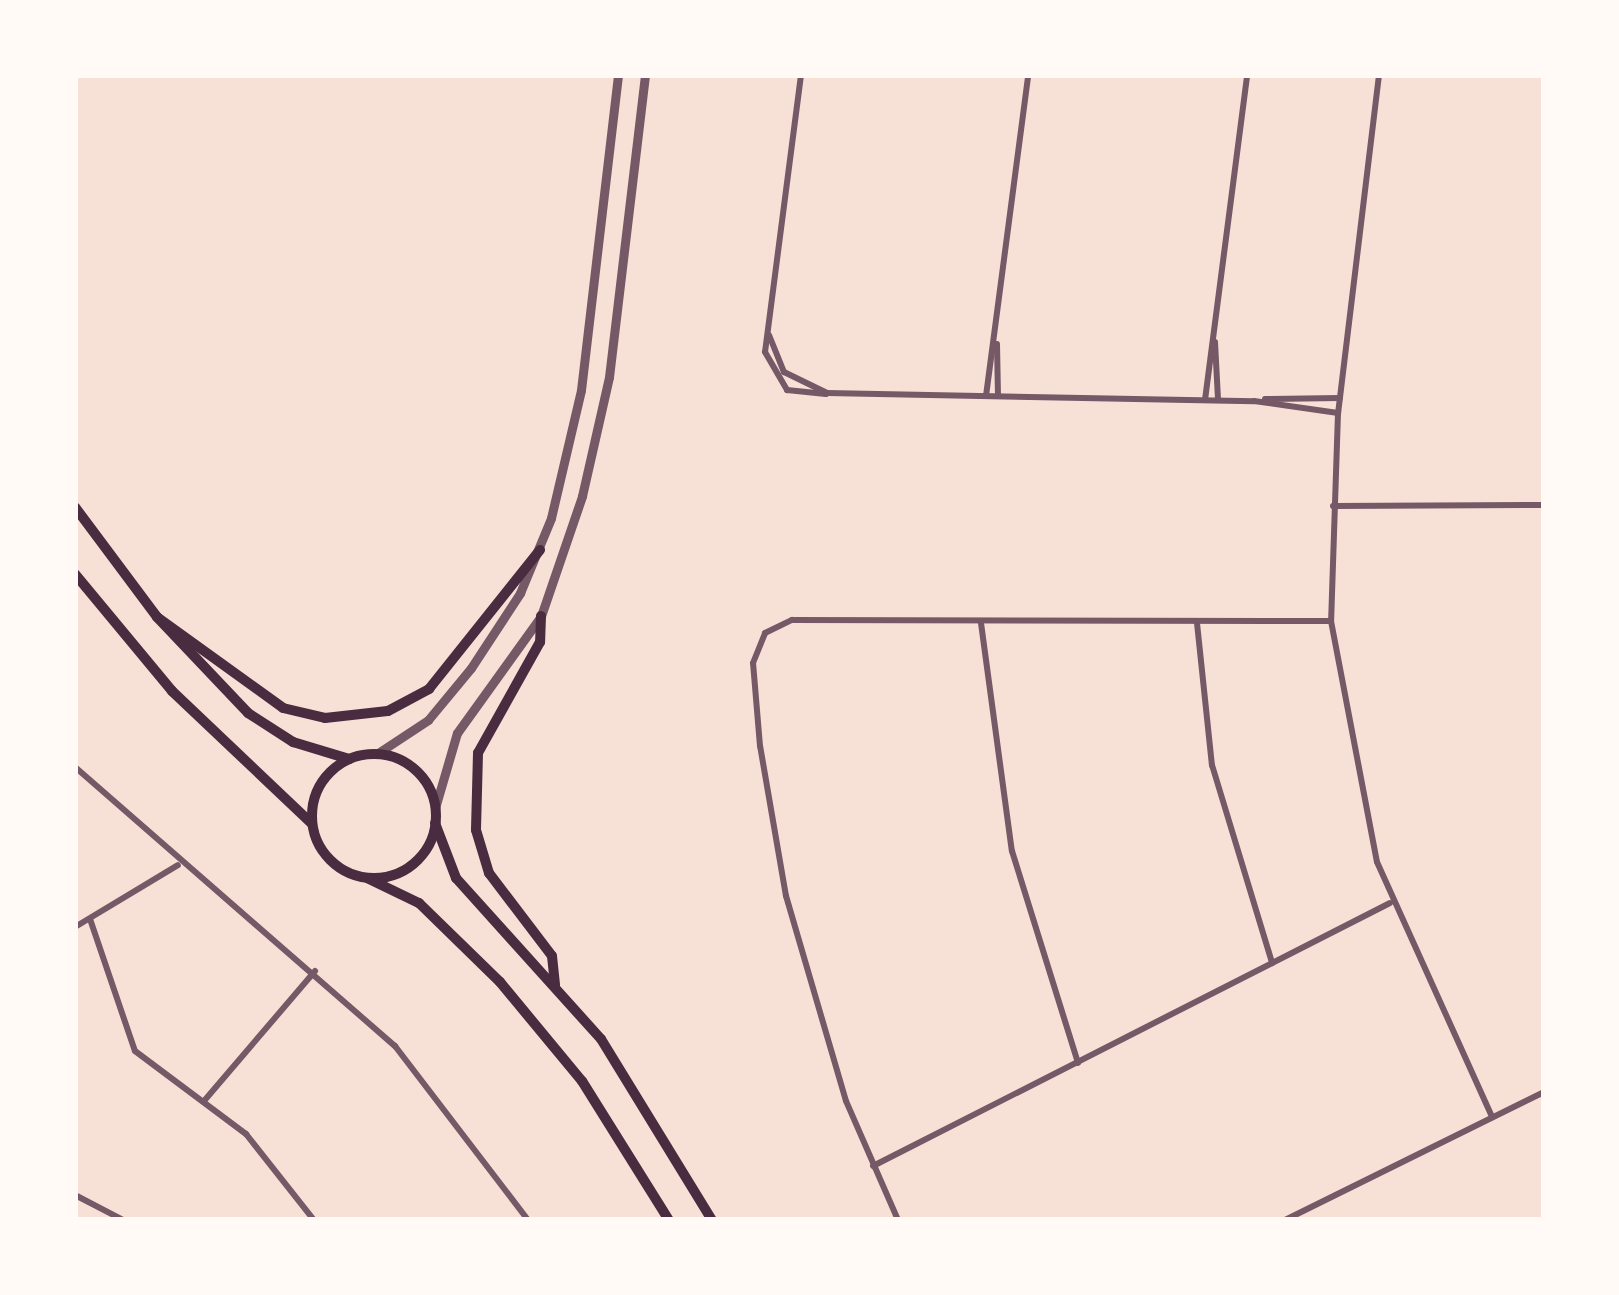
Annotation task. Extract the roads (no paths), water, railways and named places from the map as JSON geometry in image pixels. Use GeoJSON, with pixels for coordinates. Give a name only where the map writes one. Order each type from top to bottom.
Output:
{"type":"FeatureCollection","features":[{"type":"Feature","properties":{"kind":"main road"},"geometry":{"type":"LineString","coordinates":[[75,507],[157,616],[260,722],[350,759]]}},
{"type":"Feature","properties":{"kind":"main road"},"geometry":{"type":"LineString","coordinates":[[157,616],[283,708],[325,718],[388,711],[429,688],[540,550]]}},
{"type":"Feature","properties":{"kind":"main road"},"geometry":{"type":"LineString","coordinates":[[75,574],[172,691],[312,824],[330,861],[431,912],[528,1014],[669,1220]]}},
{"type":"Feature","properties":{"kind":"main road"},"geometry":{"type":"LineString","coordinates":[[541,616],[540,642],[478,752],[476,830],[489,872],[552,956],[555,985]]}},
{"type":"Feature","properties":{"kind":"main road"},"geometry":{"type":"LineString","coordinates":[[312,824],[316,792],[350,759],[378,753],[411,767],[435,808],[436,822],[456,878],[555,985],[630,1082],[712,1220]]}},
{"type":"Feature","properties":{"kind":"main road"},"geometry":{"type":"LineString","coordinates":[[367,878],[420,858],[436,822]]}},
{"type":"Feature","properties":{"kind":"street"},"geometry":{"type":"LineString","coordinates":[[378,753],[436,712],[496,631],[540,550],[574,432],[618,75]]}},
{"type":"Feature","properties":{"kind":"street"},"geometry":{"type":"LineString","coordinates":[[435,808],[457,732],[541,616],[604,407],[646,75]]}},
{"type":"Feature","properties":{"kind":"street"},"geometry":{"type":"LineString","coordinates":[[801,75],[769,334],[775,380],[802,396],[827,393],[1254,401],[1340,398]]}},
{"type":"Feature","properties":{"kind":"street"},"geometry":{"type":"LineString","coordinates":[[986,396],[1028,75]]}},
{"type":"Feature","properties":{"kind":"street"},"geometry":{"type":"LineString","coordinates":[[1205,400],[1247,75]]}},
{"type":"Feature","properties":{"kind":"street"},"geometry":{"type":"LineString","coordinates":[[1380,75],[1338,413],[1331,621],[1351,765],[1390,904],[1492,1114]]}},
{"type":"Feature","properties":{"kind":"street"},"geometry":{"type":"LineString","coordinates":[[1213,331],[1218,400]]}},
{"type":"Feature","properties":{"kind":"street"},"geometry":{"type":"LineString","coordinates":[[996,333],[998,396]]}},
{"type":"Feature","properties":{"kind":"street"},"geometry":{"type":"LineString","coordinates":[[769,334],[784,372],[827,393]]}},
{"type":"Feature","properties":{"kind":"street"},"geometry":{"type":"LineString","coordinates":[[1254,401],[1338,413]]}},
{"type":"Feature","properties":{"kind":"street"},"geometry":{"type":"LineString","coordinates":[[1333,506],[1544,505]]}},
{"type":"Feature","properties":{"kind":"street"},"geometry":{"type":"LineString","coordinates":[[898,1220],[821,1025],[779,864],[754,672],[765,633],[792,620],[981,624],[1331,621]]}},
{"type":"Feature","properties":{"kind":"street"},"geometry":{"type":"LineString","coordinates":[[1198,623],[1216,782],[1272,963]]}},
{"type":"Feature","properties":{"kind":"street"},"geometry":{"type":"LineString","coordinates":[[981,624],[1012,851],[1078,1063]]}},
{"type":"Feature","properties":{"kind":"street"},"geometry":{"type":"LineString","coordinates":[[77,771],[178,865],[315,971],[427,1080],[528,1220]]}},
{"type":"Feature","properties":{"kind":"street"},"geometry":{"type":"LineString","coordinates":[[75,928],[178,865]]}},
{"type":"Feature","properties":{"kind":"street"},"geometry":{"type":"LineString","coordinates":[[874,1166],[1390,904]]}},
{"type":"Feature","properties":{"kind":"street"},"geometry":{"type":"LineString","coordinates":[[90,918],[129,1042],[269,1157],[314,1220]]}},
{"type":"Feature","properties":{"kind":"street"},"geometry":{"type":"LineString","coordinates":[[204,1101],[315,971]]}},
{"type":"Feature","properties":{"kind":"street"},"geometry":{"type":"LineString","coordinates":[[1285,1220],[1492,1114],[1544,1092]]}},
{"type":"Feature","properties":{"kind":"street"},"geometry":{"type":"LineString","coordinates":[[75,1194],[123,1220]]}}]}
